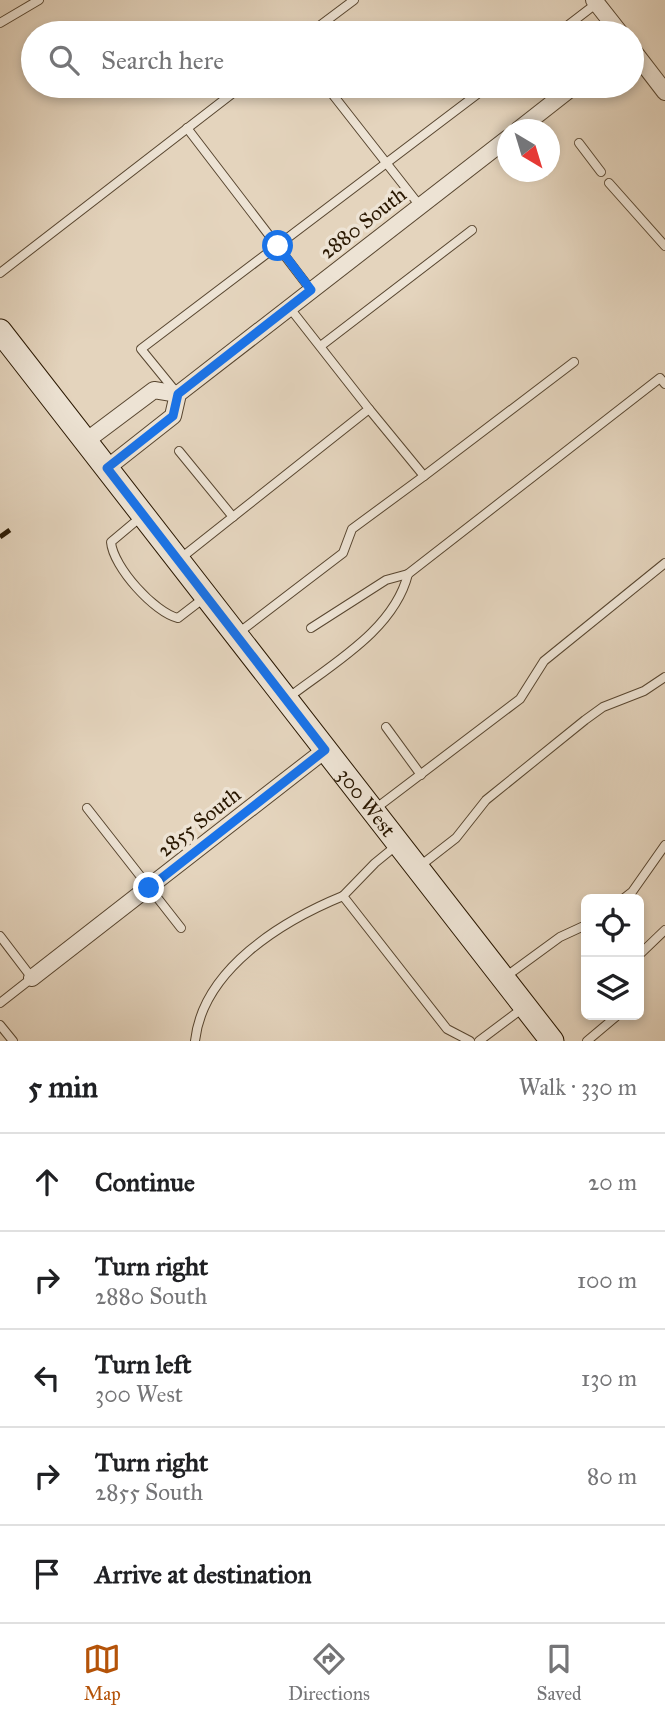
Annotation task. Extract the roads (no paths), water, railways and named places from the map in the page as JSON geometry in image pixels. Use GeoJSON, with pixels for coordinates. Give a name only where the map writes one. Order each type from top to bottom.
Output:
{"type":"FeatureCollection","features":[{"type":"Feature","properties":{"kind":"main road","name":"300 West"},"geometry":{"type":"LineString","coordinates":[[0,331],[552,1041]]}},
{"type":"Feature","properties":{"kind":"street"},"geometry":{"type":"LineString","coordinates":[[596,2],[611,21]]}},
{"type":"Feature","properties":{"kind":"street"},"geometry":{"type":"LineString","coordinates":[[644,65],[665,92]]}},
{"type":"Feature","properties":{"kind":"street"},"geometry":{"type":"LineString","coordinates":[[532,119],[559,98]]}},
{"type":"Feature","properties":{"kind":"street","name":"2880 South"},"geometry":{"type":"LineString","coordinates":[[107,468],[173,416],[178,394],[497,146]]}},
{"type":"Feature","properties":{"kind":"street"},"geometry":{"type":"LineString","coordinates":[[86,441],[154,390],[178,394]]}},
{"type":"Feature","properties":{"kind":"street","name":"2855 South"},"geometry":{"type":"LineString","coordinates":[[32,978],[325,750]]}},
{"type":"Feature","properties":{"kind":"lane"},"geometry":{"type":"LineString","coordinates":[[0,23],[18,15],[39,0]]}},
{"type":"Feature","properties":{"kind":"lane"},"geometry":{"type":"LineString","coordinates":[[326,21],[354,0]]}},
{"type":"Feature","properties":{"kind":"lane"},"geometry":{"type":"LineString","coordinates":[[573,21],[596,2]]}},
{"type":"Feature","properties":{"kind":"lane"},"geometry":{"type":"LineString","coordinates":[[0,273],[226,98]]}},
{"type":"Feature","properties":{"kind":"lane"},"geometry":{"type":"LineString","coordinates":[[335,98],[420,206]]}},
{"type":"Feature","properties":{"kind":"lane"},"geometry":{"type":"LineString","coordinates":[[178,394],[141,349],[472,98]]}},
{"type":"Feature","properties":{"kind":"lane"},"geometry":{"type":"LineString","coordinates":[[187,128],[311,290]]}},
{"type":"Feature","properties":{"kind":"lane"},"geometry":{"type":"LineString","coordinates":[[579,143],[601,172]]}},
{"type":"Feature","properties":{"kind":"lane"},"geometry":{"type":"LineString","coordinates":[[609,183],[665,246]]}},
{"type":"Feature","properties":{"kind":"lane"},"geometry":{"type":"LineString","coordinates":[[321,345],[472,230]]}},
{"type":"Feature","properties":{"kind":"lane"},"geometry":{"type":"LineString","coordinates":[[289,307],[424,476]]}},
{"type":"Feature","properties":{"kind":"lane"},"geometry":{"type":"LineString","coordinates":[[236,635],[343,553],[352,529],[574,362]]}},
{"type":"Feature","properties":{"kind":"lane"},"geometry":{"type":"LineString","coordinates":[[312,628],[386,580],[408,574],[660,378],[665,384]]}},
{"type":"Feature","properties":{"kind":"lane"},"geometry":{"type":"LineString","coordinates":[[178,560],[369,409]]}},
{"type":"Feature","properties":{"kind":"lane"},"geometry":{"type":"LineString","coordinates":[[179,451],[233,517]]}},
{"type":"Feature","properties":{"kind":"lane"},"geometry":{"type":"LineString","coordinates":[[143,515],[111,542],[112,553],[149,601],[164,615],[178,618],[206,596]]}},
{"type":"Feature","properties":{"kind":"lane"},"geometry":{"type":"LineString","coordinates":[[373,811],[520,699],[544,661],[665,563]]}},
{"type":"Feature","properties":{"kind":"lane"},"geometry":{"type":"LineString","coordinates":[[287,700],[373,632],[402,597],[408,574]]}},
{"type":"Feature","properties":{"kind":"lane"},"geometry":{"type":"LineString","coordinates":[[417,868],[456,838],[486,800],[585,720],[603,707],[644,691],[665,677]]}},
{"type":"Feature","properties":{"kind":"lane"},"geometry":{"type":"LineString","coordinates":[[386,727],[421,775]]}},
{"type":"Feature","properties":{"kind":"lane"},"geometry":{"type":"LineString","coordinates":[[87,808],[181,928]]}},
{"type":"Feature","properties":{"kind":"lane"},"geometry":{"type":"LineString","coordinates":[[195,1041],[198,1020],[226,972],[304,912],[343,896],[398,844]]}},
{"type":"Feature","properties":{"kind":"lane"},"geometry":{"type":"LineString","coordinates":[[629,894],[665,845]]}},
{"type":"Feature","properties":{"kind":"lane"},"geometry":{"type":"LineString","coordinates":[[343,896],[447,1029],[470,1041]]}},
{"type":"Feature","properties":{"kind":"lane"},"geometry":{"type":"LineString","coordinates":[[503,978],[560,937],[581,927]]}},
{"type":"Feature","properties":{"kind":"lane"},"geometry":{"type":"LineString","coordinates":[[644,950],[665,930]]}},
{"type":"Feature","properties":{"kind":"lane"},"geometry":{"type":"LineString","coordinates":[[0,936],[32,978],[0,1003]]}},
{"type":"Feature","properties":{"kind":"lane"},"geometry":{"type":"LineString","coordinates":[[479,1041],[525,1006]]}},
{"type":"Feature","properties":{"kind":"lane"},"geometry":{"type":"LineString","coordinates":[[587,1041],[612,1020]]}},
{"type":"Feature","properties":{"kind":"lane"},"geometry":{"type":"LineString","coordinates":[[0,1025],[13,1041]]}},
{"type":"Feature","properties":{"kind":"railway"},"geometry":{"type":"LineString","coordinates":[[0,537],[17,525]]}}]}
